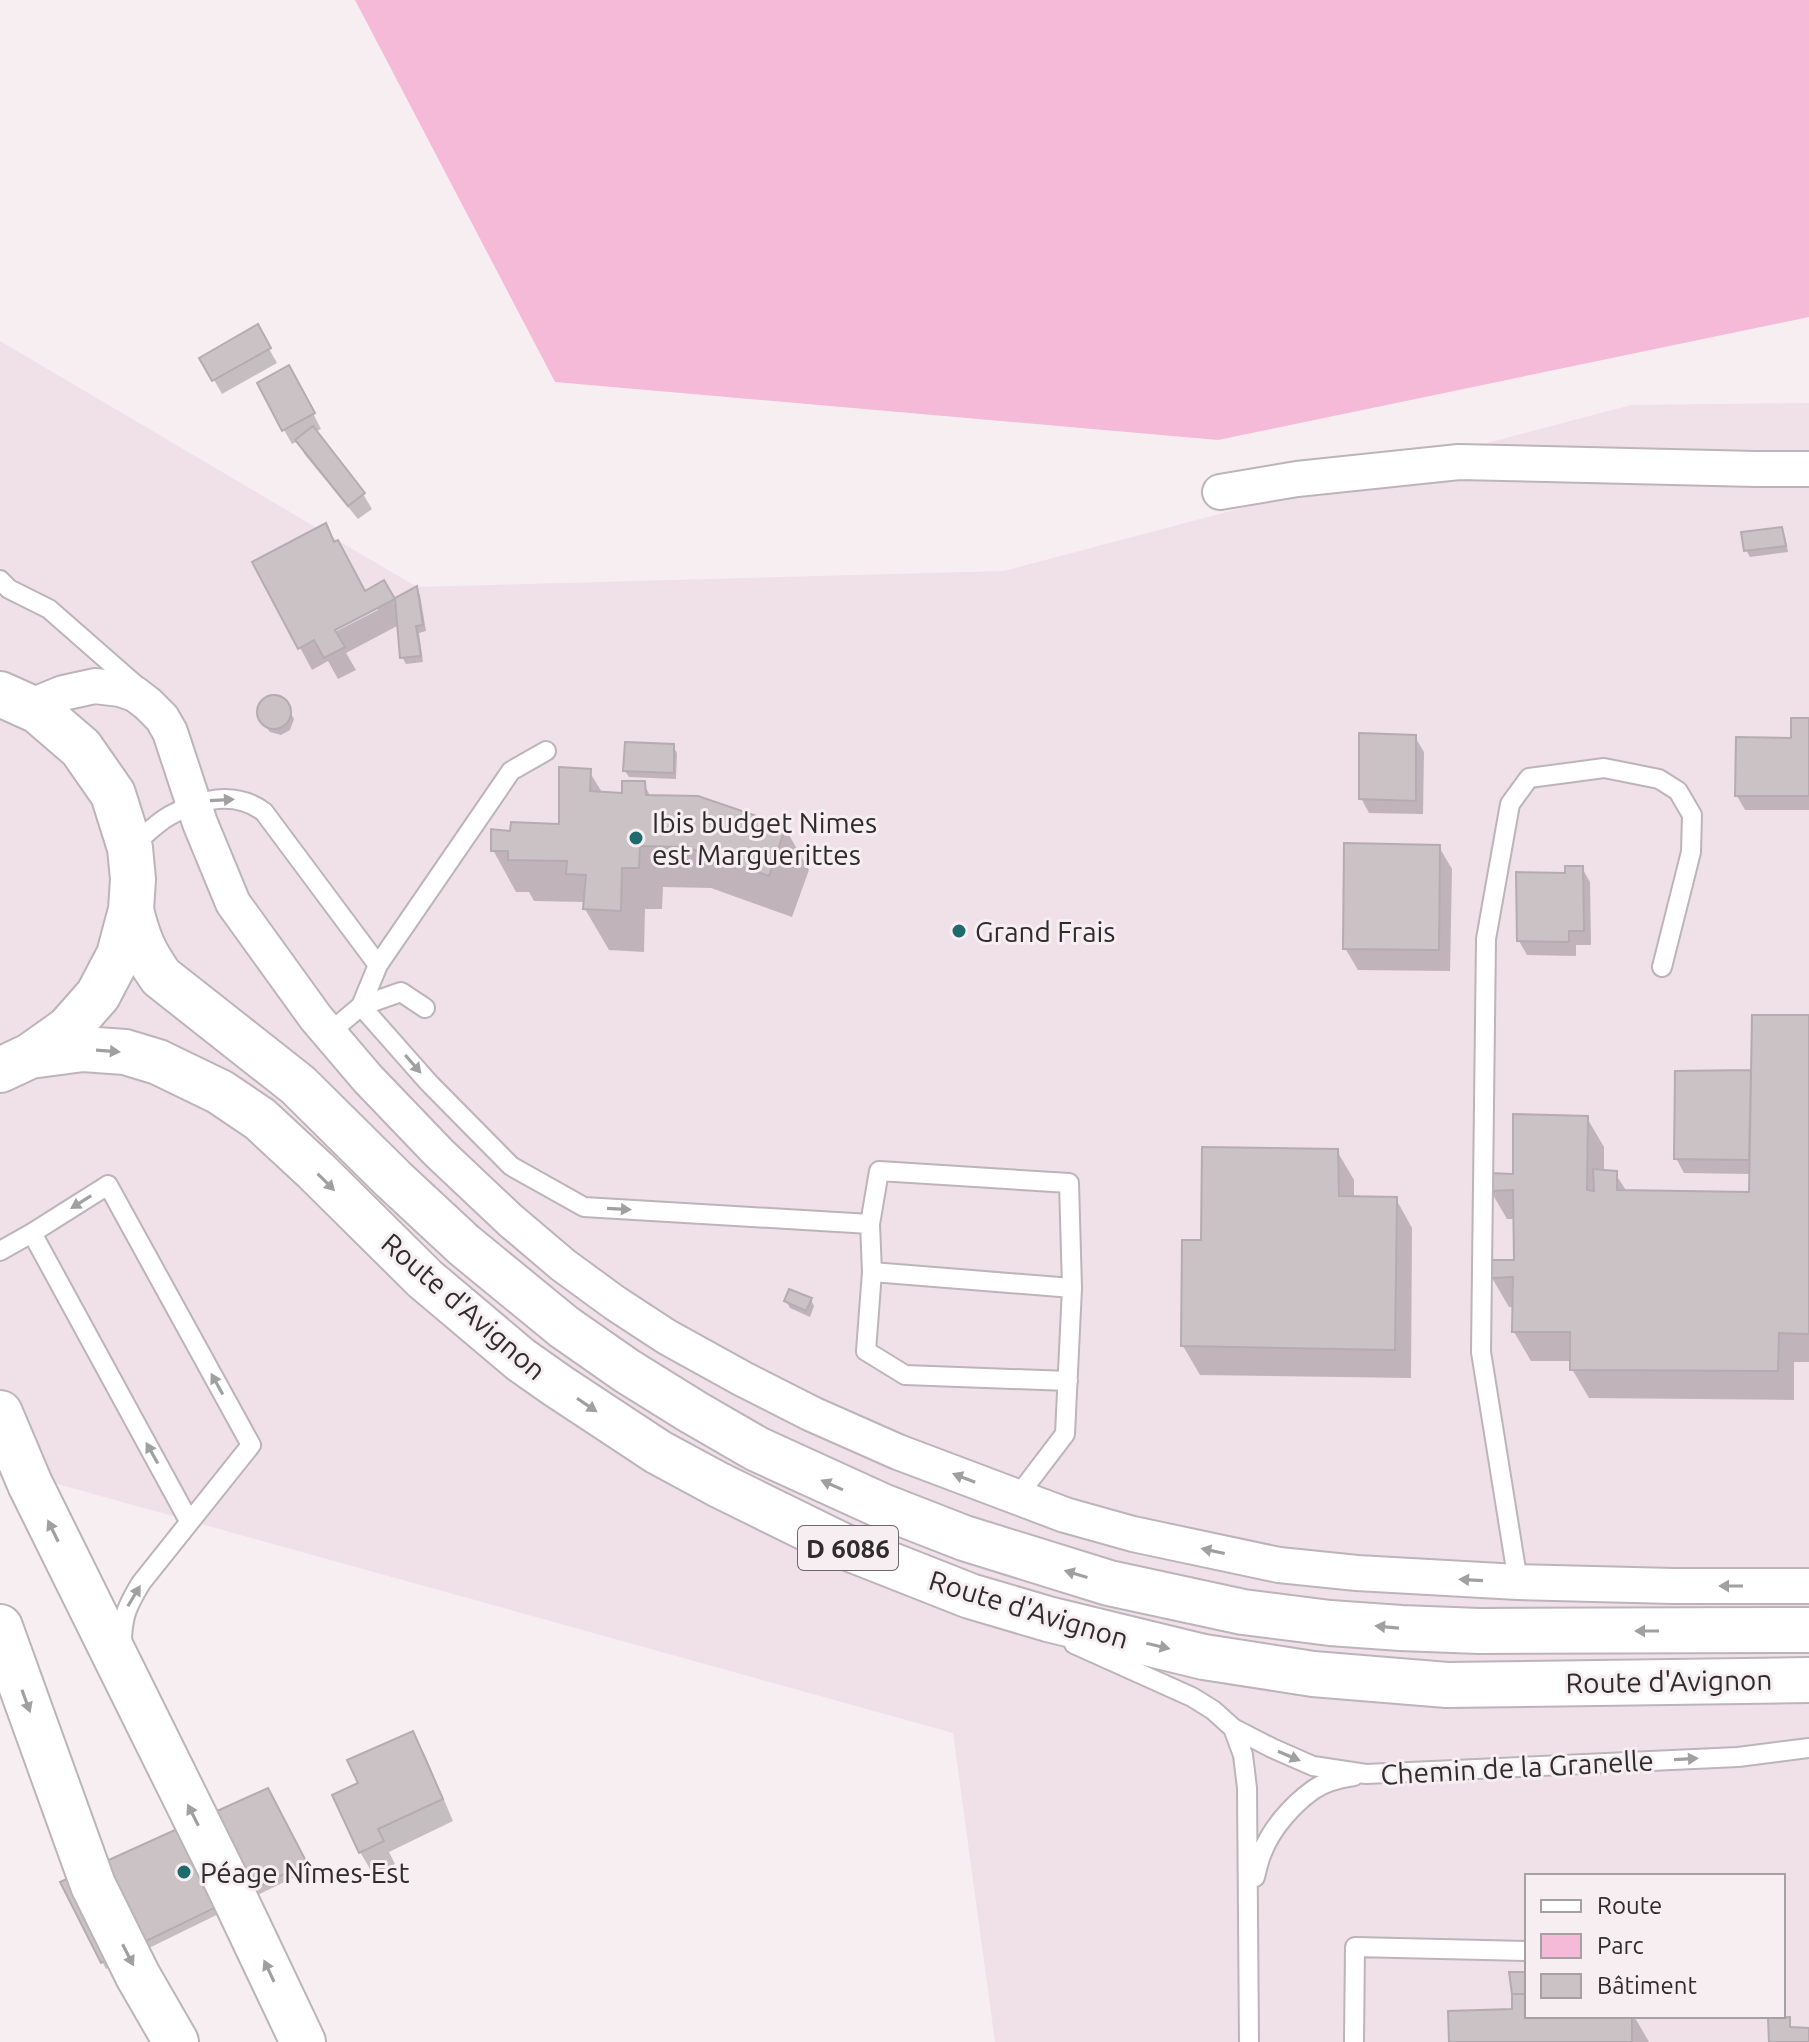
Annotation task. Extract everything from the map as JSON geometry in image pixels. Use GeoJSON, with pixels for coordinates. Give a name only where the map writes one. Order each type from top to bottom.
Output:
{"type":"FeatureCollection","features":[{"type":"Feature","properties":{"kind":"main road"},"geometry":{"type":"LineString","coordinates":[[15,700],[38,711],[81,748],[113,794],[130,848],[133,879],[131,910],[119,955],[98,995],[68,1029],[15,1063]]}},
{"type":"Feature","properties":{"kind":"main road","name":"Route d'Avignon"},"geometry":{"type":"LineString","coordinates":[[131,910],[138,938],[161,977],[298,1085],[464,1245],[564,1327],[627,1371],[757,1449],[882,1506],[964,1538],[1109,1583],[1243,1612],[1373,1626],[1479,1631],[1809,1630]]}},
{"type":"Feature","properties":{"kind":"main road","name":"Route d'Avignon"},"geometry":{"type":"LineString","coordinates":[[15,1063],[83,1049],[125,1052],[158,1062],[220,1092],[260,1119],[425,1279],[521,1360],[558,1386],[658,1452],[719,1485],[843,1546],[970,1596],[1048,1619],[1204,1657],[1313,1674],[1447,1685],[1809,1680]]}},
{"type":"Feature","properties":{"kind":"main road"},"geometry":{"type":"LineString","coordinates":[[0,1413],[30,1484],[303,2042]]}},
{"type":"Feature","properties":{"kind":"main road"},"geometry":{"type":"LineString","coordinates":[[0,1627],[93,1885],[138,1976],[176,2042]]}},
{"type":"Feature","properties":{"kind":"street"},"geometry":{"type":"LineString","coordinates":[[1220,492],[1297,479],[1459,462],[1809,469]]}},
{"type":"Feature","properties":{"kind":"street"},"geometry":{"type":"LineString","coordinates":[[15,700],[105,686],[135,694],[148,704],[162,718],[176,748],[193,805],[233,903],[316,1018],[368,1079],[439,1153],[563,1265],[667,1337],[812,1414],[898,1452],[1065,1515],[1133,1534],[1279,1565],[1357,1573],[1518,1582],[1809,1586]]}},
{"type":"Feature","properties":{"kind":"lane"},"geometry":{"type":"LineString","coordinates":[[0,580],[9,589],[49,609],[141,690],[162,718]]}},
{"type":"Feature","properties":{"kind":"lane"},"geometry":{"type":"LineString","coordinates":[[361,1006],[378,965],[511,771],[546,751]]}},
{"type":"Feature","properties":{"kind":"lane"},"geometry":{"type":"LineString","coordinates":[[1518,1582],[1481,1352],[1485,1003],[1486,939],[1510,804],[1529,778],[1604,768],[1659,779],[1678,791],[1692,815],[1691,852],[1662,967]]}},
{"type":"Feature","properties":{"kind":"lane"},"geometry":{"type":"LineString","coordinates":[[130,848],[169,816],[193,805],[233,799],[251,803],[264,812],[378,965]]}},
{"type":"Feature","properties":{"kind":"lane"},"geometry":{"type":"LineString","coordinates":[[329,1033],[361,1006],[401,992],[425,1008]]}},
{"type":"Feature","properties":{"kind":"lane"},"geometry":{"type":"LineString","coordinates":[[361,1006],[429,1083],[511,1166],[584,1207],[870,1224]]}},
{"type":"Feature","properties":{"kind":"lane"},"geometry":{"type":"LineString","coordinates":[[1017,1497],[1065,1434],[1068,1381],[1072,1288],[1069,1183],[879,1171],[870,1224],[872,1272],[866,1351],[905,1375],[1068,1381]]}},
{"type":"Feature","properties":{"kind":"lane"},"geometry":{"type":"LineString","coordinates":[[0,1251],[108,1185],[251,1445],[141,1583],[128,1604],[122,1622],[121,1671]]}},
{"type":"Feature","properties":{"kind":"lane"},"geometry":{"type":"LineString","coordinates":[[32,1233],[189,1521]]}},
{"type":"Feature","properties":{"kind":"lane"},"geometry":{"type":"LineString","coordinates":[[872,1272],[1072,1288]]}},
{"type":"Feature","properties":{"kind":"lane","name":"Chemin de la Granelle"},"geometry":{"type":"LineString","coordinates":[[970,1596],[1192,1697],[1233,1728],[1313,1766],[1366,1774],[1738,1757],[1809,1748]]}},
{"type":"Feature","properties":{"kind":"lane"},"geometry":{"type":"LineString","coordinates":[[1233,1728],[1243,1755],[1247,1788],[1249,2042]]}},
{"type":"Feature","properties":{"kind":"lane"},"geometry":{"type":"LineString","coordinates":[[1249,1923],[1254,1881],[1262,1851],[1274,1829],[1314,1789],[1337,1779],[1366,1774]]}},
{"type":"Feature","properties":{"kind":"lane"},"geometry":{"type":"LineString","coordinates":[[1354,2042],[1355,1947],[1525,1951]]}},
{"type":"Feature","properties":{"kind":"shaded area"},"geometry":{"type":"Polygon","coordinates":[[[0,341],[417,587],[1004,571],[1631,405],[1809,403],[1809,2042],[995,2042],[953,1733],[0,1468],[0,341]]]}},
{"type":"Feature","properties":{"kind":"green space"},"geometry":{"type":"Polygon","coordinates":[[[355,0],[1809,0],[1809,317],[1218,440],[555,382],[355,0]]]}},
{"type":"Feature","properties":{"kind":"building"},"geometry":{"type":"Polygon","coordinates":[[[258,324],[271,348],[212,381],[199,358],[258,324]]]}},
{"type":"Feature","properties":{"kind":"building"},"geometry":{"type":"Polygon","coordinates":[[[289,365],[315,413],[282,431],[257,383],[289,365]]]}},
{"type":"Feature","properties":{"kind":"building"},"geometry":{"type":"Polygon","coordinates":[[[313,426],[365,493],[348,506],[295,440],[313,426]]]}},
{"type":"Feature","properties":{"kind":"building"},"geometry":{"type":"Polygon","coordinates":[[[326,523],[334,542],[338,540],[365,591],[384,580],[395,599],[335,630],[345,647],[324,658],[314,640],[298,649],[252,562],[326,523]]]}},
{"type":"Feature","properties":{"kind":"building"},"geometry":{"type":"Polygon","coordinates":[[[1782,527],[1786,546],[1744,551],[1741,532],[1782,527]]]}},
{"type":"Feature","properties":{"kind":"building"},"geometry":{"type":"Polygon","coordinates":[[[417,586],[423,625],[416,626],[421,656],[400,658],[395,598],[417,586]]]}},
{"type":"Feature","properties":{"kind":"building"},"geometry":{"type":"Polygon","coordinates":[[[274,695],[286,700],[291,712],[286,724],[274,729],[262,724],[257,712],[262,700],[274,695]]]}},
{"type":"Feature","properties":{"kind":"building"},"geometry":{"type":"Polygon","coordinates":[[[1791,718],[1809,718],[1809,796],[1735,796],[1736,737],[1791,738],[1791,718]]]}},
{"type":"Feature","properties":{"kind":"building"},"geometry":{"type":"Polygon","coordinates":[[[1359,733],[1416,735],[1416,801],[1359,799],[1359,733]]]}},
{"type":"Feature","properties":{"kind":"building"},"geometry":{"type":"Polygon","coordinates":[[[625,742],[674,744],[674,773],[623,771],[625,742]]]}},
{"type":"Feature","properties":{"kind":"building","name":"Ibis budget Nimes est Marguerittes"},"geometry":{"type":"Polygon","coordinates":[[[559,767],[591,769],[590,791],[622,793],[622,781],[645,781],[646,795],[698,796],[786,826],[769,876],[686,847],[640,846],[639,868],[622,868],[621,911],[583,909],[586,875],[566,874],[567,861],[508,860],[508,851],[491,851],[491,829],[510,831],[511,822],[559,824],[559,767]]]}},
{"type":"Feature","properties":{"kind":"building"},"geometry":{"type":"Polygon","coordinates":[[[1344,843],[1440,845],[1439,950],[1343,949],[1344,843]]]}},
{"type":"Feature","properties":{"kind":"building"},"geometry":{"type":"Polygon","coordinates":[[[1565,866],[1583,866],[1584,931],[1569,931],[1569,942],[1517,941],[1516,872],[1565,873],[1565,866]]]}},
{"type":"Feature","properties":{"kind":"building"},"geometry":{"type":"Polygon","coordinates":[[[1752,1015],[1809,1015],[1809,1334],[1779,1333],[1778,1371],[1570,1370],[1570,1332],[1512,1332],[1513,1277],[1490,1278],[1490,1260],[1514,1260],[1513,1190],[1489,1191],[1488,1173],[1513,1174],[1513,1114],[1588,1116],[1587,1190],[1594,1191],[1593,1169],[1617,1171],[1617,1190],[1749,1192],[1752,1015]]]}},
{"type":"Feature","properties":{"kind":"building"},"geometry":{"type":"Polygon","coordinates":[[[1751,1070],[1749,1160],[1674,1159],[1675,1071],[1751,1070]]]}},
{"type":"Feature","properties":{"kind":"building"},"geometry":{"type":"Polygon","coordinates":[[[1202,1147],[1338,1149],[1339,1196],[1397,1197],[1395,1350],[1181,1346],[1182,1240],[1201,1240],[1202,1147]]]}},
{"type":"Feature","properties":{"kind":"building"},"geometry":{"type":"Polygon","coordinates":[[[789,1289],[812,1298],[806,1311],[784,1301],[789,1289]]]}},
{"type":"Feature","properties":{"kind":"building"},"geometry":{"type":"Polygon","coordinates":[[[413,1731],[443,1799],[378,1829],[384,1841],[359,1853],[332,1795],[358,1783],[347,1760],[413,1731]]]}},
{"type":"Feature","properties":{"kind":"building","name":"Péage Nîmes-Est"},"geometry":{"type":"Polygon","coordinates":[[[268,1788],[307,1863],[101,1963],[60,1882],[268,1788]]]}},
{"type":"Feature","properties":{"kind":"building"},"geometry":{"type":"Polygon","coordinates":[[[1509,1972],[1525,1972],[1525,1994],[1512,1994],[1509,1972]]]}},
{"type":"Feature","properties":{"kind":"building"},"geometry":{"type":"Polygon","coordinates":[[[1512,1994],[1525,1994],[1525,2018],[1632,2018],[1632,2042],[1449,2042],[1448,2011],[1512,2009],[1512,1994]]]}},
{"type":"Feature","properties":{"kind":"building"},"geometry":{"type":"Polygon","coordinates":[[[1790,2017],[1790,2027],[1809,2028],[1809,2042],[1769,2042],[1768,2018],[1790,2017]]]}},
{"type":"Feature","properties":{"kind":"place","name":"Ibis budget Nimes est Marguerittes"},"geometry":{"type":"Point","coordinates":[636,838]}},
{"type":"Feature","properties":{"kind":"place","name":"Grand Frais"},"geometry":{"type":"Point","coordinates":[959,931]}},
{"type":"Feature","properties":{"kind":"place","name":"Péage Nîmes-Est"},"geometry":{"type":"Point","coordinates":[184,1872]}}]}
